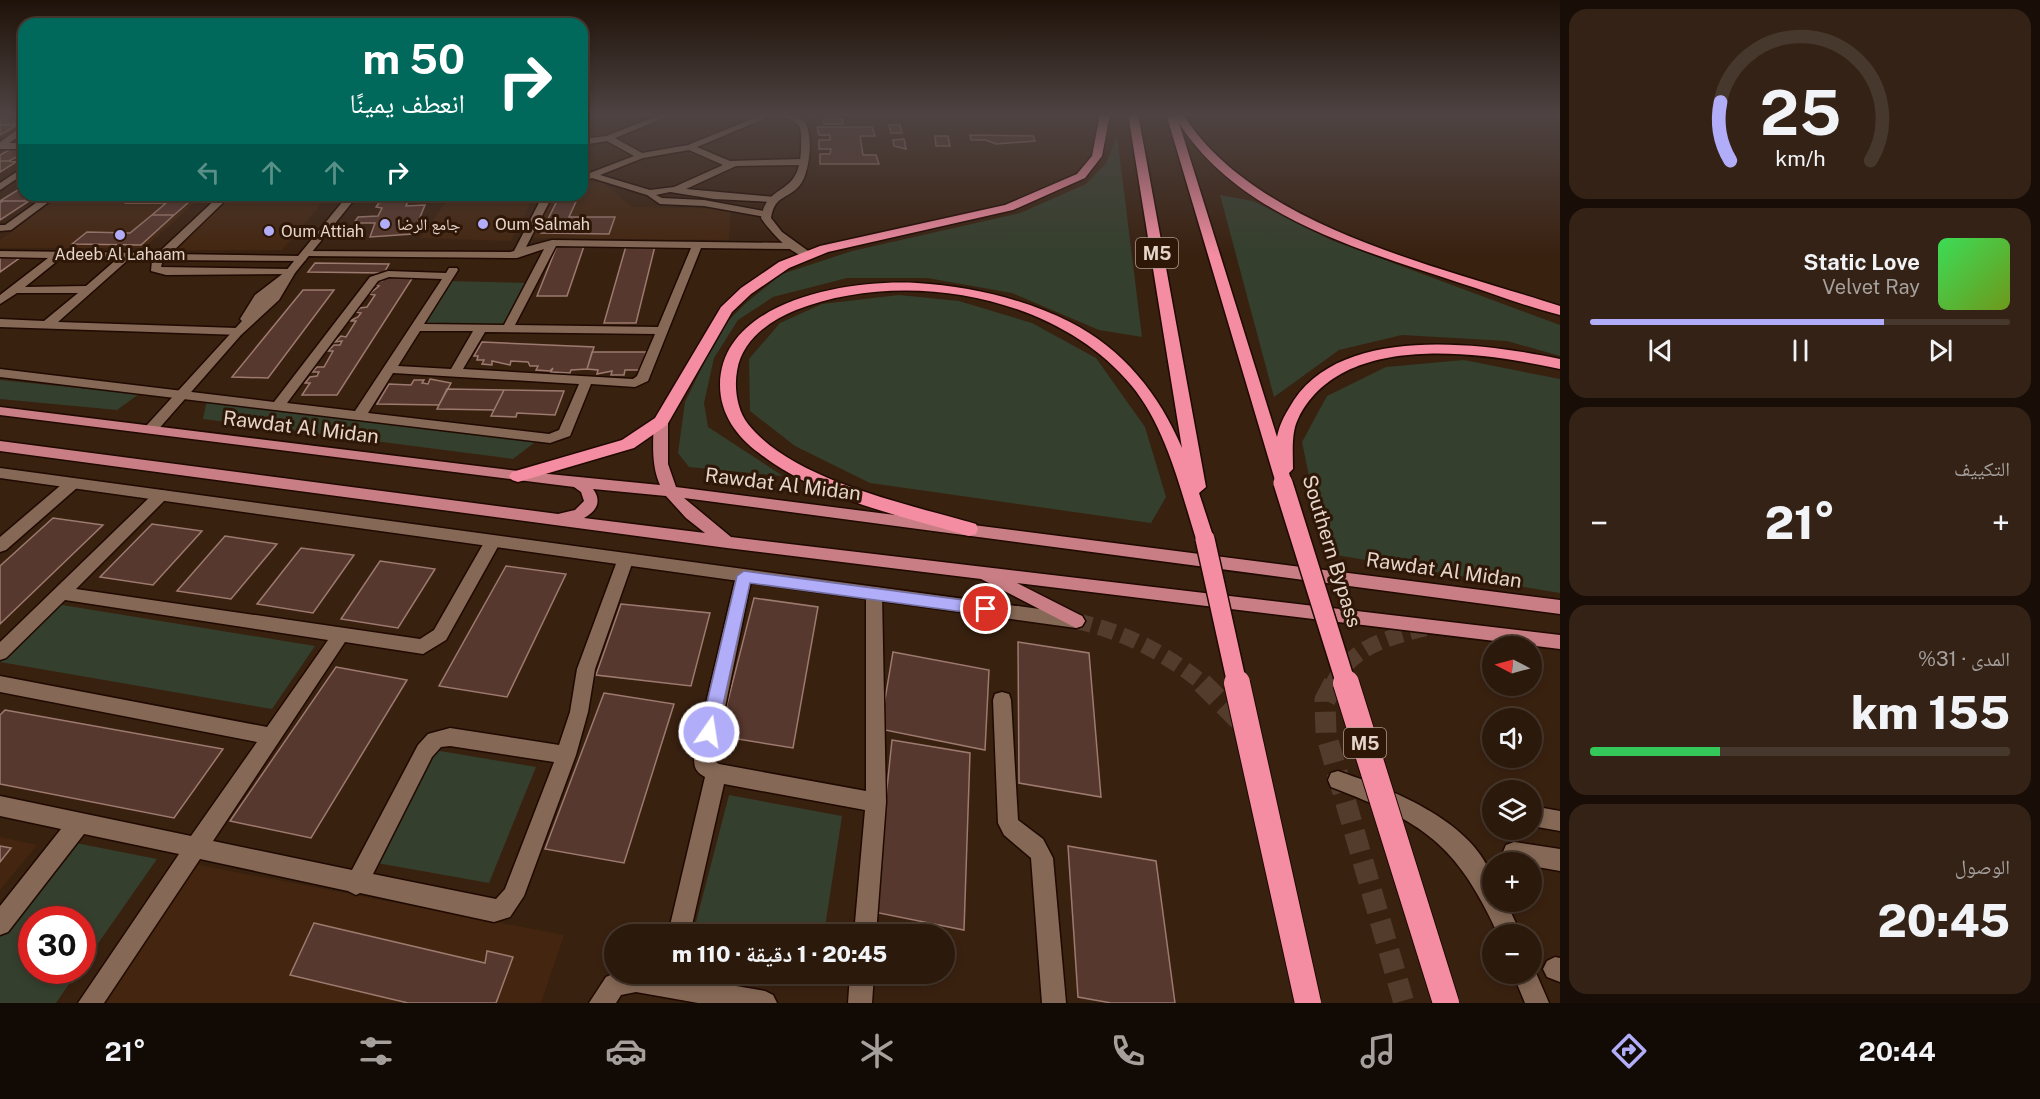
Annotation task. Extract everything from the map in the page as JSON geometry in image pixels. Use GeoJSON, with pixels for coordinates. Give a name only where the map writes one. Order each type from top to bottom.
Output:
{"type":"FeatureCollection","features":[{"type":"Feature","properties":{"kind":"highway"},"geometry":{"type":"LineString","coordinates":[[518,476],[604,453],[627,444],[660,421],[709,335],[726,310],[766,276],[807,255],[1008,208],[1048,193],[1082,176],[1093,161]]}},
{"type":"Feature","properties":{"kind":"highway","name":"M5"},"geometry":{"type":"LineString","coordinates":[[1141,161],[1205,539],[1308,1003]]}},
{"type":"Feature","properties":{"kind":"highway","name":"Southern Bypass"},"geometry":{"type":"LineString","coordinates":[[1185,161],[1446,1003]]}},
{"type":"Feature","properties":{"kind":"highway"},"geometry":{"type":"LineString","coordinates":[[1214,161],[1258,194],[1286,210],[1395,255],[1560,311]]}},
{"type":"Feature","properties":{"kind":"highway"},"geometry":{"type":"LineString","coordinates":[[969,530],[834,486],[768,453],[743,429],[730,404],[727,380],[732,357],[746,336],[766,319],[792,305],[821,295],[854,289],[888,287],[961,293],[1000,301],[1036,314],[1090,341],[1115,359],[1136,381],[1168,433],[1205,539]]}},
{"type":"Feature","properties":{"kind":"highway"},"geometry":{"type":"LineString","coordinates":[[1284,483],[1289,420],[1300,400],[1332,373],[1356,361],[1386,352],[1458,348],[1500,352],[1560,363]]}},
{"type":"Feature","properties":{"kind":"main road","name":"Rawdat Al Midan"},"geometry":{"type":"LineString","coordinates":[[0,411],[518,476],[668,490],[1560,607]]}},
{"type":"Feature","properties":{"kind":"main road"},"geometry":{"type":"LineString","coordinates":[[660,421],[658,456],[661,475],[668,490],[694,517],[727,542]]}},
{"type":"Feature","properties":{"kind":"main road"},"geometry":{"type":"LineString","coordinates":[[0,446],[727,542],[1560,642]]}},
{"type":"Feature","properties":{"kind":"main road"},"geometry":{"type":"LineString","coordinates":[[555,520],[580,514],[588,508],[592,501],[592,494],[578,482]]}},
{"type":"Feature","properties":{"kind":"main road"},"geometry":{"type":"LineString","coordinates":[[979,571],[1076,621]]}},
{"type":"Feature","properties":{"kind":"street"},"geometry":{"type":"LineString","coordinates":[[588,177],[629,161]]}},
{"type":"Feature","properties":{"kind":"street"},"geometry":{"type":"LineString","coordinates":[[722,161],[729,164]]}},
{"type":"Feature","properties":{"kind":"street"},"geometry":{"type":"LineString","coordinates":[[652,194],[652,198],[660,201],[731,202],[772,199],[797,182],[801,177],[803,162],[745,161],[729,164],[675,190]]}},
{"type":"Feature","properties":{"kind":"street"},"geometry":{"type":"LineString","coordinates":[[0,187],[18,174]]}},
{"type":"Feature","properties":{"kind":"street"},"geometry":{"type":"LineString","coordinates":[[593,176],[652,194],[664,189],[675,190],[731,202],[766,213]]}},
{"type":"Feature","properties":{"kind":"street"},"geometry":{"type":"LineString","coordinates":[[772,199],[766,213],[770,226],[807,255]]}},
{"type":"Feature","properties":{"kind":"street"},"geometry":{"type":"LineString","coordinates":[[2,230],[43,201]]}},
{"type":"Feature","properties":{"kind":"street"},"geometry":{"type":"LineString","coordinates":[[220,201],[160,257],[153,265],[154,269],[166,272],[290,272]]}},
{"type":"Feature","properties":{"kind":"street"},"geometry":{"type":"LineString","coordinates":[[151,429],[241,328],[275,298],[290,272],[348,201]]}},
{"type":"Feature","properties":{"kind":"street"},"geometry":{"type":"LineString","coordinates":[[516,255],[545,201]]}},
{"type":"Feature","properties":{"kind":"street"},"geometry":{"type":"LineString","coordinates":[[0,254],[160,257],[516,255],[552,243],[794,246]]}},
{"type":"Feature","properties":{"kind":"street"},"geometry":{"type":"LineString","coordinates":[[508,328],[552,243]]}},
{"type":"Feature","properties":{"kind":"street"},"geometry":{"type":"LineString","coordinates":[[391,369],[625,384],[640,381],[697,245]]}},
{"type":"Feature","properties":{"kind":"street"},"geometry":{"type":"LineString","coordinates":[[0,301],[58,255]]}},
{"type":"Feature","properties":{"kind":"street"},"geometry":{"type":"LineString","coordinates":[[359,416],[462,255]]}},
{"type":"Feature","properties":{"kind":"street"},"geometry":{"type":"LineString","coordinates":[[48,324],[127,256]]}},
{"type":"Feature","properties":{"kind":"street"},"geometry":{"type":"LineString","coordinates":[[277,407],[374,279],[388,274],[449,276]]}},
{"type":"Feature","properties":{"kind":"street"},"geometry":{"type":"LineString","coordinates":[[15,290],[89,289]]}},
{"type":"Feature","properties":{"kind":"street"},"geometry":{"type":"LineString","coordinates":[[0,323],[241,328]]}},
{"type":"Feature","properties":{"kind":"street"},"geometry":{"type":"LineString","coordinates":[[417,327],[662,330]]}},
{"type":"Feature","properties":{"kind":"street"},"geometry":{"type":"LineString","coordinates":[[455,373],[481,328]]}},
{"type":"Feature","properties":{"kind":"street"},"geometry":{"type":"LineString","coordinates":[[0,373],[558,438],[567,430],[586,382]]}},
{"type":"Feature","properties":{"kind":"street"},"geometry":{"type":"LineString","coordinates":[[0,473],[492,543],[1076,621]]}},
{"type":"Feature","properties":{"kind":"street"},"geometry":{"type":"LineString","coordinates":[[0,546],[73,483]]}},
{"type":"Feature","properties":{"kind":"street"},"geometry":{"type":"LineString","coordinates":[[0,653],[161,495]]}},
{"type":"Feature","properties":{"kind":"street"},"geometry":{"type":"LineString","coordinates":[[62,592],[416,648],[430,645],[440,635],[492,543]]}},
{"type":"Feature","properties":{"kind":"street"},"geometry":{"type":"LineString","coordinates":[[0,806],[356,884],[494,911],[502,909],[513,896],[566,755],[579,712],[586,669],[625,561]]}},
{"type":"Feature","properties":{"kind":"street"},"geometry":{"type":"LineString","coordinates":[[744,576],[702,760],[704,766],[716,773],[876,802]]}},
{"type":"Feature","properties":{"kind":"street"},"geometry":{"type":"LineString","coordinates":[[866,924],[876,802],[874,593]]}},
{"type":"Feature","properties":{"kind":"street"},"geometry":{"type":"LineString","coordinates":[[90,1003],[340,636]]}},
{"type":"Feature","properties":{"kind":"street"},"geometry":{"type":"LineString","coordinates":[[0,684],[272,736]]}},
{"type":"Feature","properties":{"kind":"street"},"geometry":{"type":"LineString","coordinates":[[1002,700],[1008,823],[1012,830],[1029,838],[1040,851],[1054,1003]]}},
{"type":"Feature","properties":{"kind":"street"},"geometry":{"type":"LineString","coordinates":[[356,884],[425,751],[435,740],[450,737],[566,755]]}},
{"type":"Feature","properties":{"kind":"street"},"geometry":{"type":"LineString","coordinates":[[681,924],[716,773]]}},
{"type":"Feature","properties":{"kind":"street"},"geometry":{"type":"LineString","coordinates":[[1338,780],[1399,802],[1441,830],[1472,861],[1482,879]]}},
{"type":"Feature","properties":{"kind":"street"},"geometry":{"type":"LineString","coordinates":[[1542,818],[1560,821]]}},
{"type":"Feature","properties":{"kind":"street"},"geometry":{"type":"LineString","coordinates":[[0,924],[80,822]]}},
{"type":"Feature","properties":{"kind":"street"},"geometry":{"type":"LineString","coordinates":[[1542,857],[1560,860]]}},
{"type":"Feature","properties":{"kind":"street"},"geometry":{"type":"LineString","coordinates":[[601,1003],[616,984]]}},
{"type":"Feature","properties":{"kind":"street"},"geometry":{"type":"LineString","coordinates":[[686,984],[765,1003]]}},
{"type":"Feature","properties":{"kind":"street"},"geometry":{"type":"LineString","coordinates":[[860,1003],[861,984]]}},
{"type":"Feature","properties":{"kind":"street"},"geometry":{"type":"LineString","coordinates":[[1529,984],[1537,1003]]}},
{"type":"Feature","properties":{"kind":"shaded area"},"geometry":{"type":"Polygon","coordinates":[[[588,182],[603,182],[632,207],[731,209],[729,240],[529,238],[546,201],[588,201],[588,182]]]}},
{"type":"Feature","properties":{"kind":"shaded area"},"geometry":{"type":"Polygon","coordinates":[[[53,201],[197,201],[144,248],[0,248],[0,240],[53,201]]]}},
{"type":"Feature","properties":{"kind":"shaded area"},"geometry":{"type":"Polygon","coordinates":[[[224,201],[324,201],[282,250],[173,250],[224,201]]]}},
{"type":"Feature","properties":{"kind":"shaded area"},"geometry":{"type":"Polygon","coordinates":[[[447,201],[532,201],[511,241],[420,238],[447,201]]]}},
{"type":"Feature","properties":{"kind":"shaded area"},"geometry":{"type":"Polygon","coordinates":[[[0,837],[37,845],[0,890],[0,837]]]}},
{"type":"Feature","properties":{"kind":"shaded area"},"geometry":{"type":"Polygon","coordinates":[[[194,864],[564,935],[541,1003],[101,1003],[194,864]]]}},
{"type":"Feature","properties":{"kind":"green space"},"geometry":{"type":"Polygon","coordinates":[[[1107,161],[1120,161],[1142,337],[1099,330],[1012,293],[927,278],[847,278],[773,297],[738,320],[714,358],[704,403],[708,427],[783,476],[689,467],[678,453],[685,402],[721,328],[746,303],[782,274],[852,251],[1020,213],[1086,184],[1107,161]]]}},
{"type":"Feature","properties":{"kind":"green space"},"geometry":{"type":"Polygon","coordinates":[[[1220,195],[1253,201],[1331,240],[1560,325],[1560,356],[1507,341],[1402,335],[1339,350],[1274,397],[1220,195]]]}},
{"type":"Feature","properties":{"kind":"green space"},"geometry":{"type":"Polygon","coordinates":[[[449,281],[528,283],[506,325],[422,323],[449,281]]]}},
{"type":"Feature","properties":{"kind":"green space"},"geometry":{"type":"Polygon","coordinates":[[[899,295],[959,301],[1032,323],[1096,358],[1145,427],[1166,497],[1151,523],[870,483],[795,446],[750,411],[749,359],[780,323],[822,304],[899,295]]]}},
{"type":"Feature","properties":{"kind":"green space"},"geometry":{"type":"Polygon","coordinates":[[[1464,360],[1560,379],[1560,593],[1336,555],[1322,538],[1302,442],[1327,396],[1386,367],[1464,360]]]}},
{"type":"Feature","properties":{"kind":"green space"},"geometry":{"type":"Polygon","coordinates":[[[0,380],[139,394],[117,410],[0,399],[0,380]]]}},
{"type":"Feature","properties":{"kind":"green space"},"geometry":{"type":"Polygon","coordinates":[[[207,400],[543,436],[513,459],[203,419],[207,400]]]}},
{"type":"Feature","properties":{"kind":"green space"},"geometry":{"type":"Polygon","coordinates":[[[56,604],[315,646],[272,709],[0,662],[56,604]]]}},
{"type":"Feature","properties":{"kind":"green space"},"geometry":{"type":"Polygon","coordinates":[[[434,750],[536,767],[489,883],[377,863],[434,750]]]}},
{"type":"Feature","properties":{"kind":"green space"},"geometry":{"type":"Polygon","coordinates":[[[729,795],[842,816],[826,924],[706,924],[696,922],[729,795]]]}},
{"type":"Feature","properties":{"kind":"green space"},"geometry":{"type":"Polygon","coordinates":[[[71,842],[157,859],[96,946],[96,906],[21,906],[71,842]]]}},
{"type":"Feature","properties":{"kind":"green space"},"geometry":{"type":"Polygon","coordinates":[[[18,910],[18,984],[69,984],[56,1003],[0,1003],[0,933],[18,910]]]}},
{"type":"Feature","properties":{"kind":"building"},"geometry":{"type":"Polygon","coordinates":[[[0,161],[9,161],[16,162],[0,172],[0,161]]]}},
{"type":"Feature","properties":{"kind":"building"},"geometry":{"type":"Polygon","coordinates":[[[820,161],[878,161],[879,164],[820,164],[820,161]]]}},
{"type":"Feature","properties":{"kind":"building"},"geometry":{"type":"Polygon","coordinates":[[[18,190],[18,201],[0,201],[18,190]]]}},
{"type":"Feature","properties":{"kind":"building"},"geometry":{"type":"Polygon","coordinates":[[[29,201],[0,220],[0,203],[29,201]]]}},
{"type":"Feature","properties":{"kind":"building"},"geometry":{"type":"Polygon","coordinates":[[[128,201],[190,201],[174,215],[152,215],[166,203],[126,203],[128,201]]]}},
{"type":"Feature","properties":{"kind":"building"},"geometry":{"type":"Polygon","coordinates":[[[380,201],[408,201],[406,206],[425,205],[413,234],[370,237],[375,223],[354,223],[358,217],[378,216],[382,208],[376,207],[380,201]]]}},
{"type":"Feature","properties":{"kind":"building"},"geometry":{"type":"Polygon","coordinates":[[[557,201],[576,201],[569,217],[615,217],[609,234],[541,233],[557,201]]]}},
{"type":"Feature","properties":{"kind":"building"},"geometry":{"type":"Polygon","coordinates":[[[152,215],[174,215],[141,245],[72,244],[87,232],[130,233],[152,215]]]}},
{"type":"Feature","properties":{"kind":"building"},"geometry":{"type":"Polygon","coordinates":[[[557,246],[584,246],[567,296],[537,296],[557,246]]]}},
{"type":"Feature","properties":{"kind":"building"},"geometry":{"type":"Polygon","coordinates":[[[626,246],[655,246],[636,323],[604,323],[626,246]]]}},
{"type":"Feature","properties":{"kind":"building"},"geometry":{"type":"Polygon","coordinates":[[[0,257],[21,257],[0,272],[0,257]]]}},
{"type":"Feature","properties":{"kind":"building"},"geometry":{"type":"Polygon","coordinates":[[[315,263],[389,264],[384,273],[308,272],[315,263]]]}},
{"type":"Feature","properties":{"kind":"building"},"geometry":{"type":"Polygon","coordinates":[[[386,277],[413,277],[337,395],[302,395],[310,383],[305,383],[310,377],[317,376],[319,372],[312,372],[317,367],[324,367],[333,351],[328,351],[334,345],[340,345],[342,341],[335,342],[341,336],[346,337],[356,321],[350,321],[361,313],[356,312],[360,308],[367,307],[375,295],[369,294],[379,286],[376,285],[378,281],[386,277]]]}},
{"type":"Feature","properties":{"kind":"building"},"geometry":{"type":"Polygon","coordinates":[[[303,290],[334,290],[268,378],[232,377],[303,290]]]}},
{"type":"Feature","properties":{"kind":"building"},"geometry":{"type":"Polygon","coordinates":[[[482,342],[594,347],[587,369],[571,370],[570,373],[551,372],[553,368],[550,371],[536,370],[538,366],[530,366],[528,362],[511,361],[510,365],[492,361],[492,365],[482,364],[484,360],[477,360],[478,356],[474,356],[482,342]]]}},
{"type":"Feature","properties":{"kind":"building"},"geometry":{"type":"Polygon","coordinates":[[[592,352],[646,352],[642,370],[625,370],[624,375],[611,375],[612,371],[597,374],[598,370],[587,369],[592,352]]]}},
{"type":"Feature","properties":{"kind":"building"},"geometry":{"type":"Polygon","coordinates":[[[430,379],[451,383],[439,405],[377,404],[389,384],[411,385],[414,380],[424,380],[422,383],[428,384],[430,379]]]}},
{"type":"Feature","properties":{"kind":"building"},"geometry":{"type":"Polygon","coordinates":[[[447,389],[504,390],[494,410],[437,409],[447,389]]]}},
{"type":"Feature","properties":{"kind":"building"},"geometry":{"type":"Polygon","coordinates":[[[504,390],[564,391],[555,415],[517,413],[516,417],[491,416],[504,390]]]}},
{"type":"Feature","properties":{"kind":"building"},"geometry":{"type":"Polygon","coordinates":[[[53,518],[103,525],[0,624],[0,566],[53,518]]]}},
{"type":"Feature","properties":{"kind":"building"},"geometry":{"type":"Polygon","coordinates":[[[152,524],[202,531],[153,585],[100,577],[152,524]]]}},
{"type":"Feature","properties":{"kind":"building"},"geometry":{"type":"Polygon","coordinates":[[[225,536],[277,544],[231,599],[177,591],[225,536]]]}},
{"type":"Feature","properties":{"kind":"building"},"geometry":{"type":"Polygon","coordinates":[[[301,548],[354,555],[313,613],[257,604],[301,548]]]}},
{"type":"Feature","properties":{"kind":"building"},"geometry":{"type":"Polygon","coordinates":[[[380,561],[435,569],[398,628],[341,619],[380,561]]]}},
{"type":"Feature","properties":{"kind":"building"},"geometry":{"type":"Polygon","coordinates":[[[506,566],[566,574],[507,697],[439,686],[506,566]]]}},
{"type":"Feature","properties":{"kind":"building"},"geometry":{"type":"Polygon","coordinates":[[[754,598],[818,607],[793,748],[719,736],[754,598]]]}},
{"type":"Feature","properties":{"kind":"building"},"geometry":{"type":"Polygon","coordinates":[[[621,604],[710,613],[691,686],[596,675],[621,604]]]}},
{"type":"Feature","properties":{"kind":"building"},"geometry":{"type":"Polygon","coordinates":[[[1018,642],[1089,653],[1101,797],[1019,783],[1018,642]]]}},
{"type":"Feature","properties":{"kind":"building"},"geometry":{"type":"Polygon","coordinates":[[[893,652],[989,670],[985,750],[880,729],[893,652]]]}},
{"type":"Feature","properties":{"kind":"building"},"geometry":{"type":"Polygon","coordinates":[[[336,667],[407,680],[311,838],[230,821],[336,667]]]}},
{"type":"Feature","properties":{"kind":"building"},"geometry":{"type":"Polygon","coordinates":[[[604,693],[674,704],[624,863],[545,849],[604,693]]]}},
{"type":"Feature","properties":{"kind":"building"},"geometry":{"type":"Polygon","coordinates":[[[5,710],[223,749],[174,818],[0,784],[0,715],[5,710]]]}},
{"type":"Feature","properties":{"kind":"building"},"geometry":{"type":"Polygon","coordinates":[[[892,740],[970,753],[964,930],[955,928],[955,924],[934,924],[874,912],[892,740]]]}},
{"type":"Feature","properties":{"kind":"building"},"geometry":{"type":"Polygon","coordinates":[[[0,846],[11,848],[0,862],[0,846]]]}},
{"type":"Feature","properties":{"kind":"building"},"geometry":{"type":"Polygon","coordinates":[[[1068,846],[1156,861],[1175,1003],[1111,1003],[1078,997],[1068,846]]]}},
{"type":"Feature","properties":{"kind":"building"},"geometry":{"type":"Polygon","coordinates":[[[314,923],[485,963],[487,951],[513,957],[496,1003],[408,1003],[290,975],[314,923]]]}},
{"type":"Feature","properties":{"kind":"tunnel"},"geometry":{"type":"LineString","coordinates":[[1076,621],[1111,631],[1144,645],[1204,684]]}},
{"type":"Feature","properties":{"kind":"tunnel"},"geometry":{"type":"LineString","coordinates":[[1333,684],[1341,671],[1362,651],[1402,634],[1431,627]]}},
{"type":"Feature","properties":{"kind":"tunnel"},"geometry":{"type":"LineString","coordinates":[[1202,683],[1241,722]]}},
{"type":"Feature","properties":{"kind":"tunnel"},"geometry":{"type":"LineString","coordinates":[[1334,683],[1325,700],[1326,734],[1404,1003]]}},
{"type":"Feature","properties":{"kind":"place","name":"جامع الرضا"},"geometry":{"type":"Point","coordinates":[385,224]}},
{"type":"Feature","properties":{"kind":"place","name":"Oum Salmah"},"geometry":{"type":"Point","coordinates":[483,224]}},
{"type":"Feature","properties":{"kind":"place","name":"Oum Attiah"},"geometry":{"type":"Point","coordinates":[269,231]}},
{"type":"Feature","properties":{"kind":"place","name":"Adeeb Al Lahaam"},"geometry":{"type":"Point","coordinates":[120,235]}},
{"type":"Feature","properties":{"kind":"route"},"geometry":{"type":"LineString","coordinates":[[709,732],[744,576],[986,609]]}}]}
